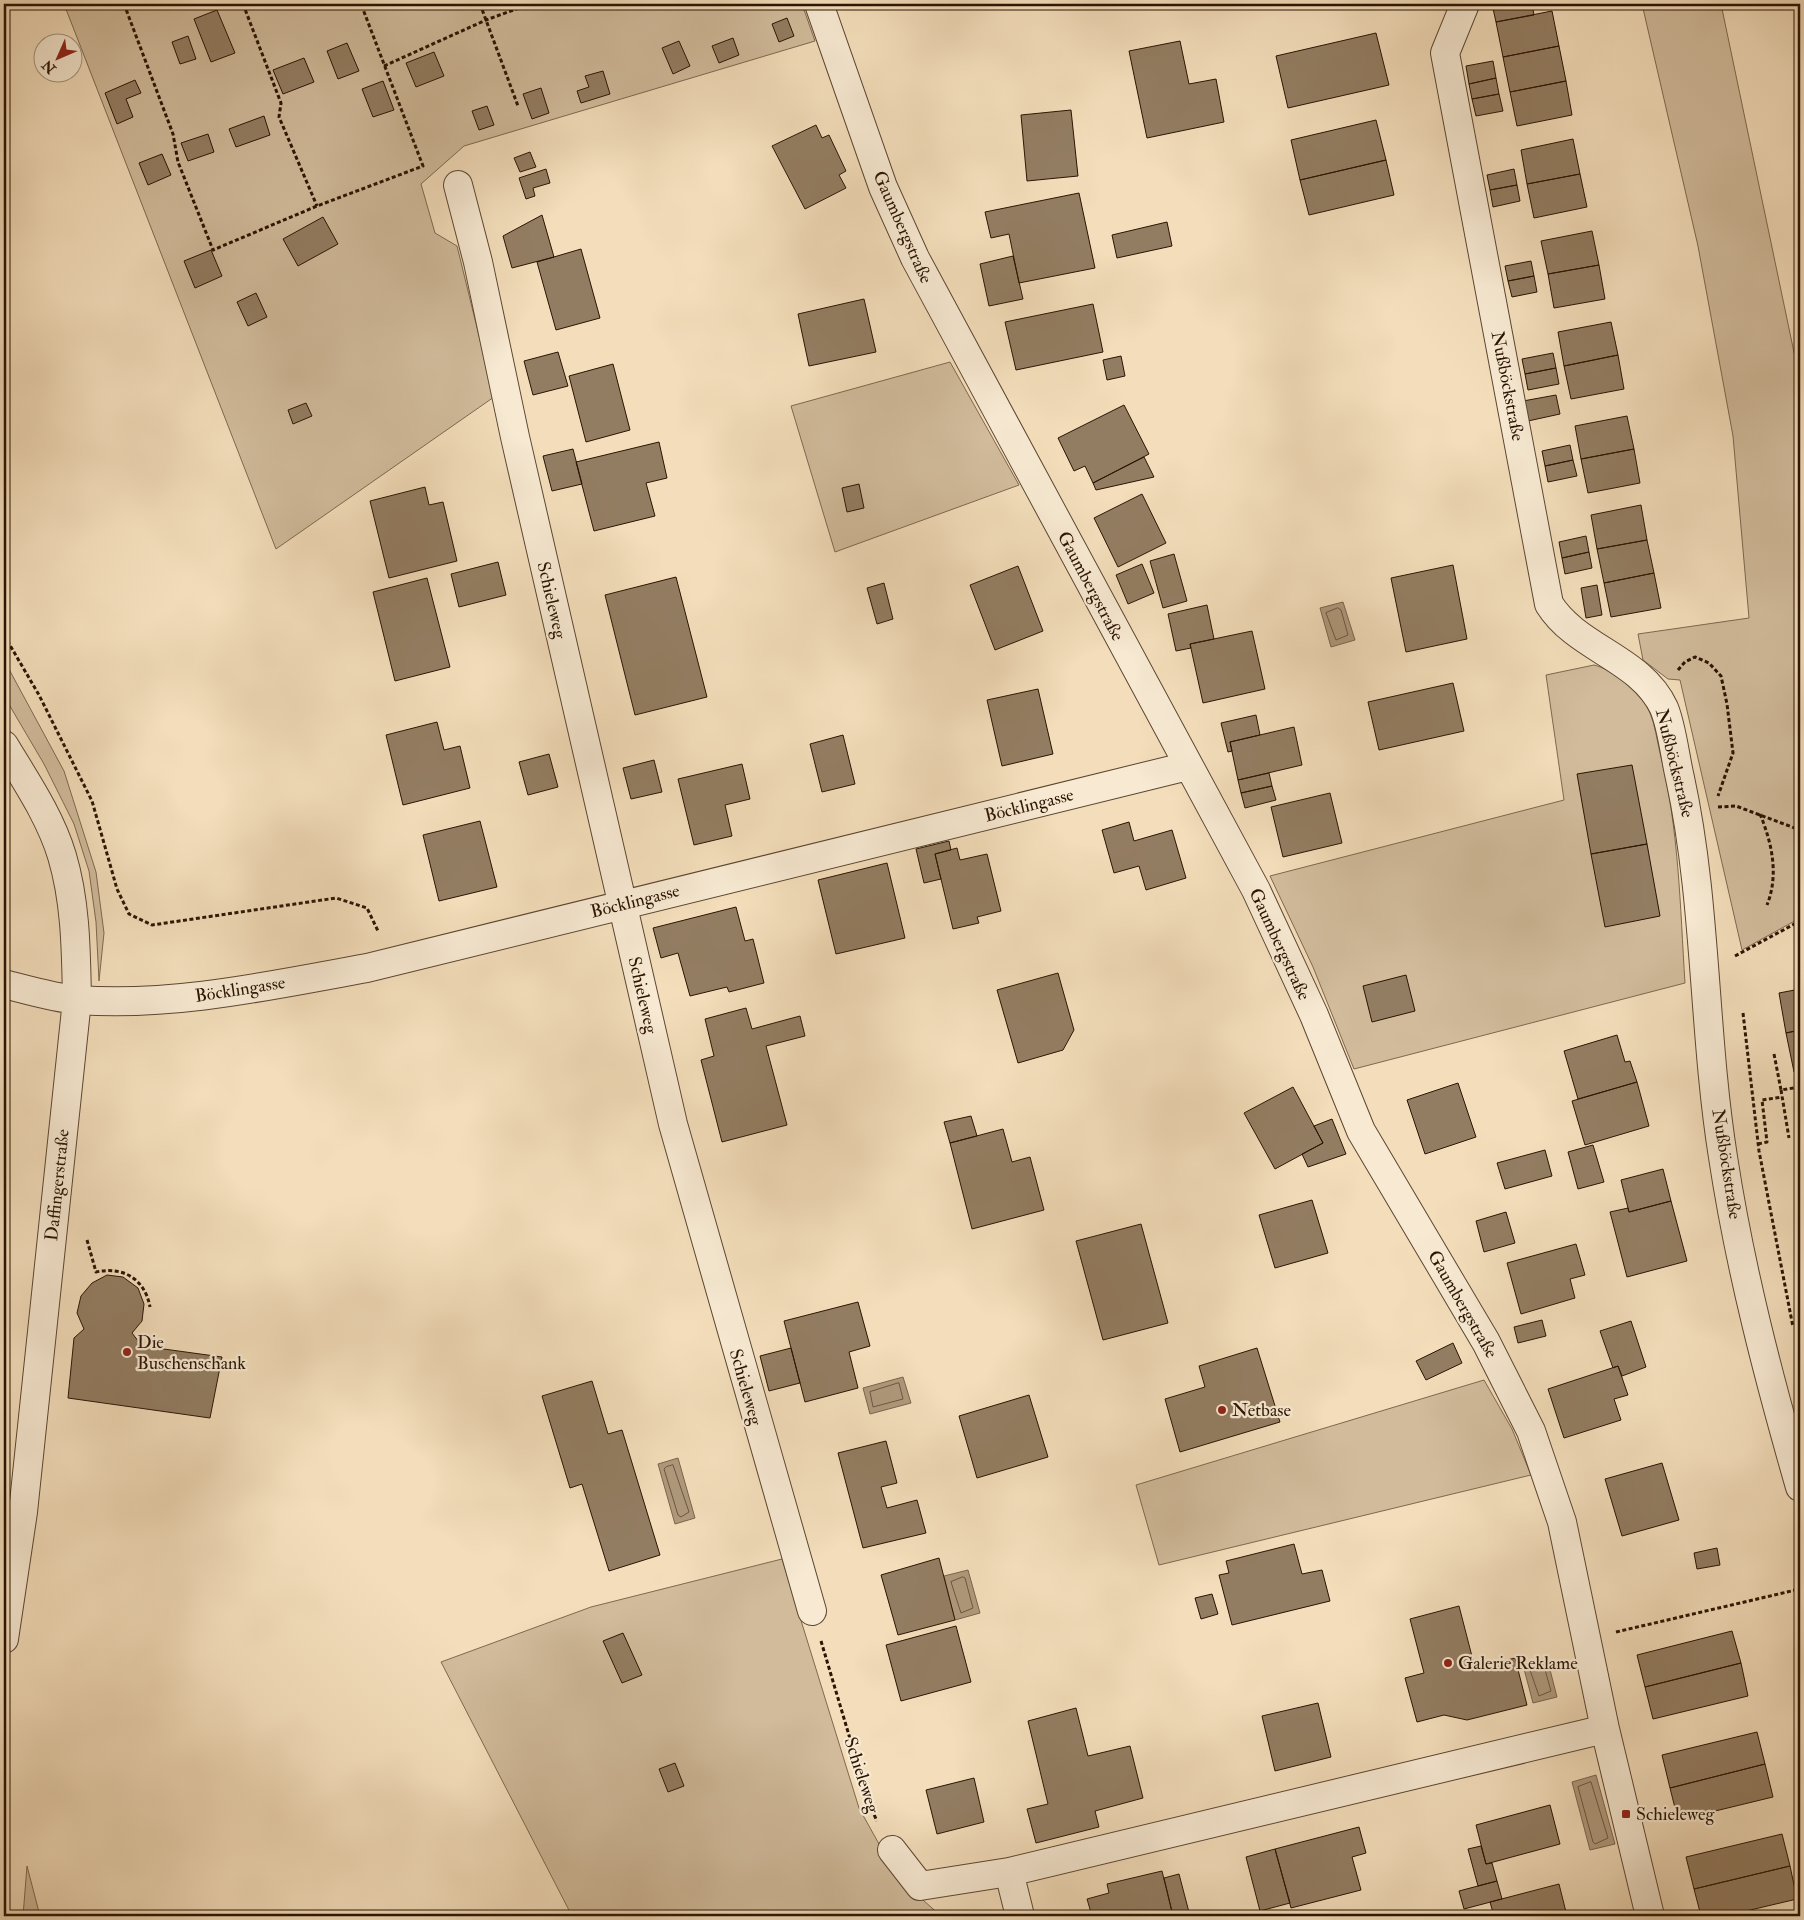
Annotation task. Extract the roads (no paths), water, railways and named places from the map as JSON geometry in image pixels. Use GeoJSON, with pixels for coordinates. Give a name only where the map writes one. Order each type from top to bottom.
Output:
{"type":"FeatureCollection","features":[{"type":"Feature","properties":{"kind":"street","name":"Gaumbergstraße"},"geometry":{"type":"LineString","coordinates":[[819,4],[880,178],[915,258],[1256,890],[1314,1015],[1362,1131],[1486,1342],[1531,1431],[1562,1522],[1606,1729],[1650,1916]]}},
{"type":"Feature","properties":{"kind":"street","name":"Nußböckstraße"},"geometry":{"type":"LineString","coordinates":[[1465,4],[1445,53],[1549,604],[1558,619],[1635,671],[1652,689],[1664,710],[1692,832],[1704,977],[1723,1158],[1758,1328],[1779,1414],[1800,1487]]}},
{"type":"Feature","properties":{"kind":"street","name":"Schieleweg"},"geometry":{"type":"LineString","coordinates":[[458,185],[478,262],[515,437],[673,1124],[739,1363],[812,1611]]}},
{"type":"Feature","properties":{"kind":"street","name":"Daffingerstraße"},"geometry":{"type":"LineString","coordinates":[[4,745],[49,823],[62,856],[75,924],[77,1000],[23,1512],[4,1639]]}},
{"type":"Feature","properties":{"kind":"street","name":"Böcklingasse"},"geometry":{"type":"LineString","coordinates":[[4,984],[77,1000],[164,1000],[239,991],[385,964],[621,904],[1188,766]]}},
{"type":"Feature","properties":{"kind":"street"},"geometry":{"type":"LineString","coordinates":[[892,1850],[920,1886],[1009,1872],[1606,1729]]}},
{"type":"Feature","properties":{"kind":"street"},"geometry":{"type":"LineString","coordinates":[[1009,1872],[1020,1916]]}},
{"type":"Feature","properties":{"kind":"water"},"geometry":{"type":"Polygon","coordinates":[[[1343,602],[1355,640],[1331,647],[1320,608],[1343,602]]]}},
{"type":"Feature","properties":{"kind":"water"},"geometry":{"type":"Polygon","coordinates":[[[903,1377],[911,1403],[870,1414],[863,1388],[903,1377]]]}},
{"type":"Feature","properties":{"kind":"water"},"geometry":{"type":"Polygon","coordinates":[[[678,1458],[695,1518],[675,1524],[658,1464],[678,1458]]]}},
{"type":"Feature","properties":{"kind":"water"},"geometry":{"type":"Polygon","coordinates":[[[968,1570],[980,1613],[955,1620],[944,1576],[968,1570]]]}},
{"type":"Feature","properties":{"kind":"water"},"geometry":{"type":"Polygon","coordinates":[[[1547,1658],[1557,1697],[1533,1703],[1523,1665],[1547,1658]]]}},
{"type":"Feature","properties":{"kind":"water"},"geometry":{"type":"Polygon","coordinates":[[[1596,1775],[1615,1844],[1590,1850],[1572,1782],[1596,1775]]]}},
{"type":"Feature","properties":{"kind":"place","name":"Die Buschenschank"},"geometry":{"type":"Point","coordinates":[127,1352]}},
{"type":"Feature","properties":{"kind":"place","name":"Netbase"},"geometry":{"type":"Point","coordinates":[1222,1410]}},
{"type":"Feature","properties":{"kind":"place","name":"Galerie Reklame"},"geometry":{"type":"Point","coordinates":[1448,1663]}},
{"type":"Feature","properties":{"kind":"place","name":"Schieleweg"},"geometry":{"type":"Point","coordinates":[1626,1814]}}]}
